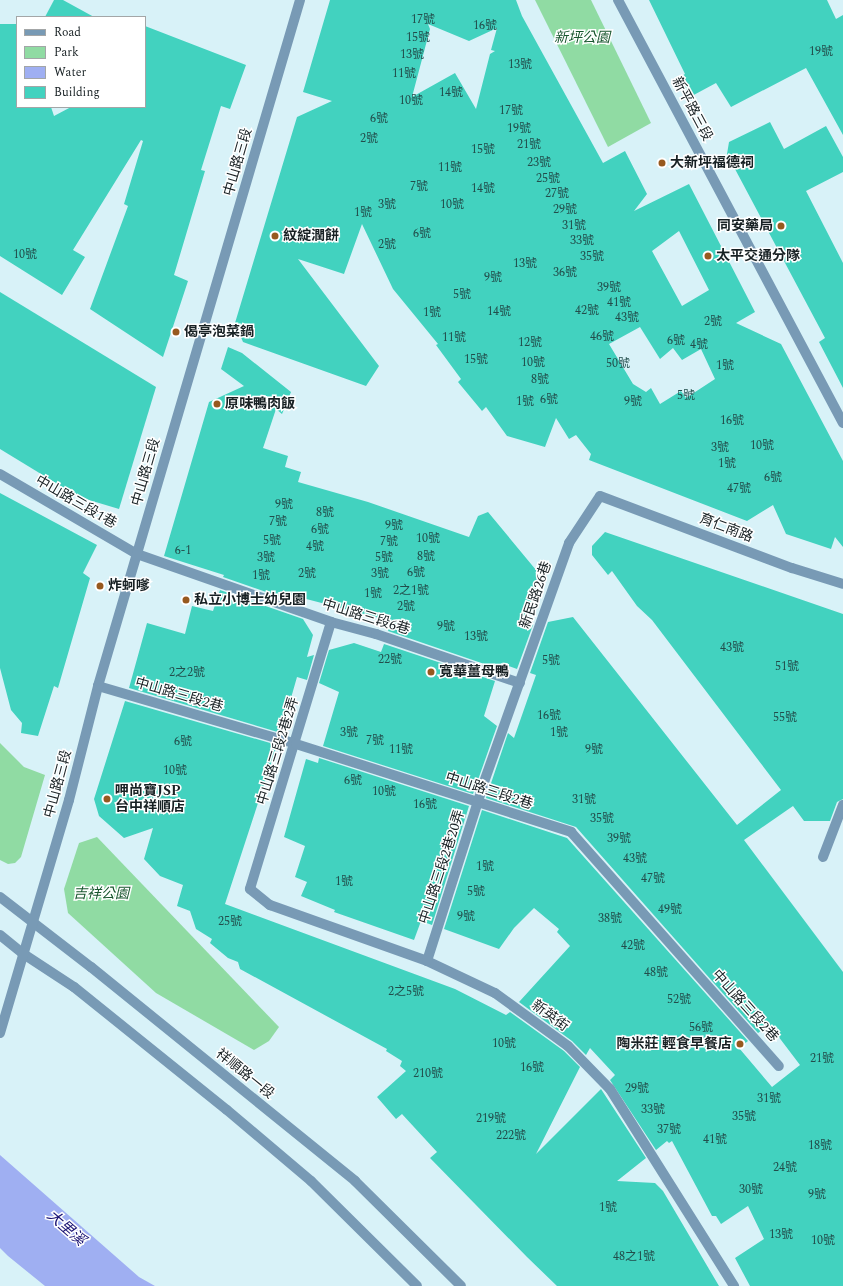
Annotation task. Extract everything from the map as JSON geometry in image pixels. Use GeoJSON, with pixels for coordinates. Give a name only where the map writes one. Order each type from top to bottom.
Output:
{"type":"FeatureCollection","features":[{"type":"Feature","properties":{"kind":"street","name":"中山路三段"},"geometry":{"type":"LineString","coordinates":[[0,1033],[22,953],[69,800],[98,686],[300,0]]}},
{"type":"Feature","properties":{"kind":"street","name":"新平路三段"},"geometry":{"type":"LineString","coordinates":[[618,0],[843,423]]}},
{"type":"Feature","properties":{"kind":"street","name":"中山路三段1巷"},"geometry":{"type":"LineString","coordinates":[[0,474],[137,554]]}},
{"type":"Feature","properties":{"kind":"street","name":"育仁南路"},"geometry":{"type":"LineString","coordinates":[[600,496],[792,568],[843,584]]}},
{"type":"Feature","properties":{"kind":"street","name":"新民路26巷"},"geometry":{"type":"LineString","coordinates":[[510,709],[569,543],[600,496]]}},
{"type":"Feature","properties":{"kind":"street","name":"中山路三段6巷"},"geometry":{"type":"LineString","coordinates":[[137,554],[331,622],[376,634],[520,683]]}},
{"type":"Feature","properties":{"kind":"street","name":"中山路三段2巷2弄"},"geometry":{"type":"LineString","coordinates":[[250,888],[296,744],[331,622]]}},
{"type":"Feature","properties":{"kind":"street","name":"中山路三段2巷"},"geometry":{"type":"LineString","coordinates":[[98,686],[296,744],[571,832],[779,1066]]}},
{"type":"Feature","properties":{"kind":"street","name":"中山路三段2巷20弄"},"geometry":{"type":"LineString","coordinates":[[427,961],[477,802],[510,709]]}},
{"type":"Feature","properties":{"kind":"street"},"geometry":{"type":"LineString","coordinates":[[823,857],[843,804]]}},
{"type":"Feature","properties":{"kind":"street","name":"新英街"},"geometry":{"type":"LineString","coordinates":[[250,888],[270,905],[427,961],[495,993],[568,1046],[610,1089],[734,1286]]}},
{"type":"Feature","properties":{"kind":"street","name":"祥順路一段"},"geometry":{"type":"LineString","coordinates":[[0,897],[31,923],[91,967],[355,1181],[461,1286]]}},
{"type":"Feature","properties":{"kind":"street"},"geometry":{"type":"LineString","coordinates":[[0,935],[22,953],[74,987],[227,1110],[311,1181],[417,1286]]}},
{"type":"Feature","properties":{"kind":"green space","name":"新坪公園"},"geometry":{"type":"Polygon","coordinates":[[[535,0],[591,0],[651,123],[608,147],[535,0]]]}},
{"type":"Feature","properties":{"kind":"green space"},"geometry":{"type":"Polygon","coordinates":[[[0,743],[24,767],[45,775],[21,857],[15,863],[8,864],[0,860],[0,743]]]}},
{"type":"Feature","properties":{"kind":"green space","name":"吉祥公園"},"geometry":{"type":"Polygon","coordinates":[[[97,837],[279,1027],[269,1041],[254,1050],[156,993],[68,913],[64,889],[79,843],[97,837]]]}},
{"type":"Feature","properties":{"kind":"water","name":"大里溪"},"geometry":{"type":"Polygon","coordinates":[[[0,1155],[139,1277],[155,1286],[45,1286],[8,1256],[0,1248],[0,1155]]]}},
{"type":"Feature","properties":{"kind":"building"},"geometry":{"type":"Polygon","coordinates":[[[54,0],[63,0],[92,16],[46,16],[54,0]]]}},
{"type":"Feature","properties":{"kind":"building"},"geometry":{"type":"Polygon","coordinates":[[[330,0],[516,0],[522,16],[603,163],[625,151],[647,194],[634,211],[689,184],[755,312],[736,323],[781,344],[843,461],[843,547],[835,537],[831,549],[786,534],[773,505],[747,521],[589,460],[591,454],[576,435],[569,439],[556,418],[545,447],[507,436],[486,407],[482,411],[458,382],[461,379],[436,345],[438,344],[393,289],[362,224],[344,274],[298,259],[379,366],[366,386],[243,342],[235,323],[297,117],[332,101],[303,92],[330,0]],[[428,24],[430,29],[412,97],[455,73],[476,109],[490,54],[495,51],[491,50],[497,28],[469,41],[428,24]],[[679,231],[652,251],[682,306],[709,290],[679,231]],[[640,327],[609,344],[633,384],[646,392],[651,388],[660,404],[681,391],[686,398],[715,379],[701,349],[682,360],[673,348],[660,359],[640,327]]]}},
{"type":"Feature","properties":{"kind":"building"},"geometry":{"type":"Polygon","coordinates":[[[649,0],[827,0],[836,19],[843,15],[843,135],[806,68],[731,107],[716,83],[690,97],[680,77],[685,74],[649,0]]]}},
{"type":"Feature","properties":{"kind":"building"},"geometry":{"type":"Polygon","coordinates":[[[0,24],[16,24],[16,108],[51,108],[54,116],[69,108],[146,108],[146,26],[246,65],[230,109],[221,106],[201,170],[205,171],[174,275],[188,281],[163,357],[90,309],[128,206],[124,204],[143,141],[141,140],[73,250],[85,257],[62,295],[0,256],[0,24]]]}},
{"type":"Feature","properties":{"kind":"building"},"geometry":{"type":"Polygon","coordinates":[[[770,122],[784,149],[826,126],[843,157],[843,172],[806,191],[843,263],[843,388],[819,342],[825,338],[727,154],[729,142],[770,122]]]}},
{"type":"Feature","properties":{"kind":"building"},"geometry":{"type":"Polygon","coordinates":[[[0,292],[156,387],[119,509],[89,500],[64,488],[0,449],[0,292]]]}},
{"type":"Feature","properties":{"kind":"building"},"geometry":{"type":"Polygon","coordinates":[[[228,347],[242,353],[291,392],[282,414],[276,409],[263,448],[288,456],[285,467],[301,472],[298,482],[368,502],[469,537],[478,516],[488,512],[536,570],[537,585],[523,627],[533,625],[517,669],[501,663],[499,669],[388,631],[391,621],[287,594],[292,601],[223,577],[224,575],[164,556],[209,402],[244,386],[221,369],[228,347]]]}},
{"type":"Feature","properties":{"kind":"building"},"geometry":{"type":"Polygon","coordinates":[[[0,493],[97,545],[83,573],[90,578],[58,688],[54,686],[38,736],[21,733],[22,723],[11,710],[0,668],[0,493]]]}},
{"type":"Feature","properties":{"kind":"building"},"geometry":{"type":"Polygon","coordinates":[[[605,532],[843,614],[843,799],[837,802],[830,821],[804,821],[793,806],[744,840],[843,972],[843,1286],[750,1286],[735,1258],[764,1239],[748,1206],[721,1224],[716,1216],[712,1216],[672,1141],[669,1143],[667,1141],[656,1150],[610,1080],[615,1075],[590,1048],[586,1055],[572,1041],[519,1002],[570,946],[557,932],[559,929],[534,908],[514,928],[499,949],[444,929],[482,810],[567,838],[748,1041],[739,1048],[772,1087],[800,1065],[778,1036],[774,1039],[765,1028],[758,1033],[576,827],[486,798],[508,733],[514,738],[536,675],[530,673],[548,622],[573,617],[737,825],[781,790],[652,620],[637,606],[612,571],[608,575],[592,555],[592,546],[605,532]]]}},
{"type":"Feature","properties":{"kind":"building"},"geometry":{"type":"Polygon","coordinates":[[[220,590],[303,619],[313,635],[307,657],[314,655],[307,680],[297,677],[281,733],[129,688],[147,623],[185,634],[192,606],[213,611],[220,590]]]}},
{"type":"Feature","properties":{"kind":"building"},"geometry":{"type":"Polygon","coordinates":[[[354,643],[381,652],[384,644],[495,681],[484,716],[497,726],[473,794],[323,746],[339,692],[319,683],[329,650],[354,643]]]}},
{"type":"Feature","properties":{"kind":"building"},"geometry":{"type":"Polygon","coordinates":[[[125,701],[277,745],[225,904],[455,989],[506,1015],[510,1012],[564,1051],[580,1067],[536,1154],[601,1089],[646,1158],[617,1181],[655,1183],[663,1191],[719,1286],[557,1286],[527,1257],[430,1158],[437,1152],[402,1114],[396,1119],[377,1097],[406,1071],[400,1066],[402,1061],[386,1051],[387,1049],[240,969],[238,962],[228,958],[210,943],[212,939],[196,929],[190,911],[177,906],[183,885],[160,876],[144,859],[153,828],[124,838],[99,816],[94,799],[125,701]]]}},
{"type":"Feature","properties":{"kind":"building"},"geometry":{"type":"Polygon","coordinates":[[[319,758],[469,806],[432,925],[421,921],[414,940],[334,912],[335,910],[301,896],[307,882],[295,877],[305,846],[284,837],[306,759],[318,763],[319,758]]]}},
{"type":"Feature","properties":{"kind":"place","name":"大新坪福德祠"},"geometry":{"type":"Point","coordinates":[662,163]}},
{"type":"Feature","properties":{"kind":"place","name":"同安藥局"},"geometry":{"type":"Point","coordinates":[781,226]}},
{"type":"Feature","properties":{"kind":"place","name":"紋綻潤餅"},"geometry":{"type":"Point","coordinates":[275,236]}},
{"type":"Feature","properties":{"kind":"place","name":"太平交通分隊"},"geometry":{"type":"Point","coordinates":[708,256]}},
{"type":"Feature","properties":{"kind":"place","name":"偈亭泡菜鍋"},"geometry":{"type":"Point","coordinates":[176,332]}},
{"type":"Feature","properties":{"kind":"place","name":"原味鴨肉飯"},"geometry":{"type":"Point","coordinates":[217,404]}},
{"type":"Feature","properties":{"kind":"place","name":"炸蚵嗲"},"geometry":{"type":"Point","coordinates":[100,586]}},
{"type":"Feature","properties":{"kind":"place","name":"私立小博士幼兒園"},"geometry":{"type":"Point","coordinates":[186,600]}},
{"type":"Feature","properties":{"kind":"place","name":"寬華薑母鴨"},"geometry":{"type":"Point","coordinates":[431,672]}},
{"type":"Feature","properties":{"kind":"place","name":"呷尚寶JSP 台中祥順店"},"geometry":{"type":"Point","coordinates":[107,799]}},
{"type":"Feature","properties":{"kind":"place","name":"陶米莊 輕食早餐店"},"geometry":{"type":"Point","coordinates":[740,1044]}}]}
